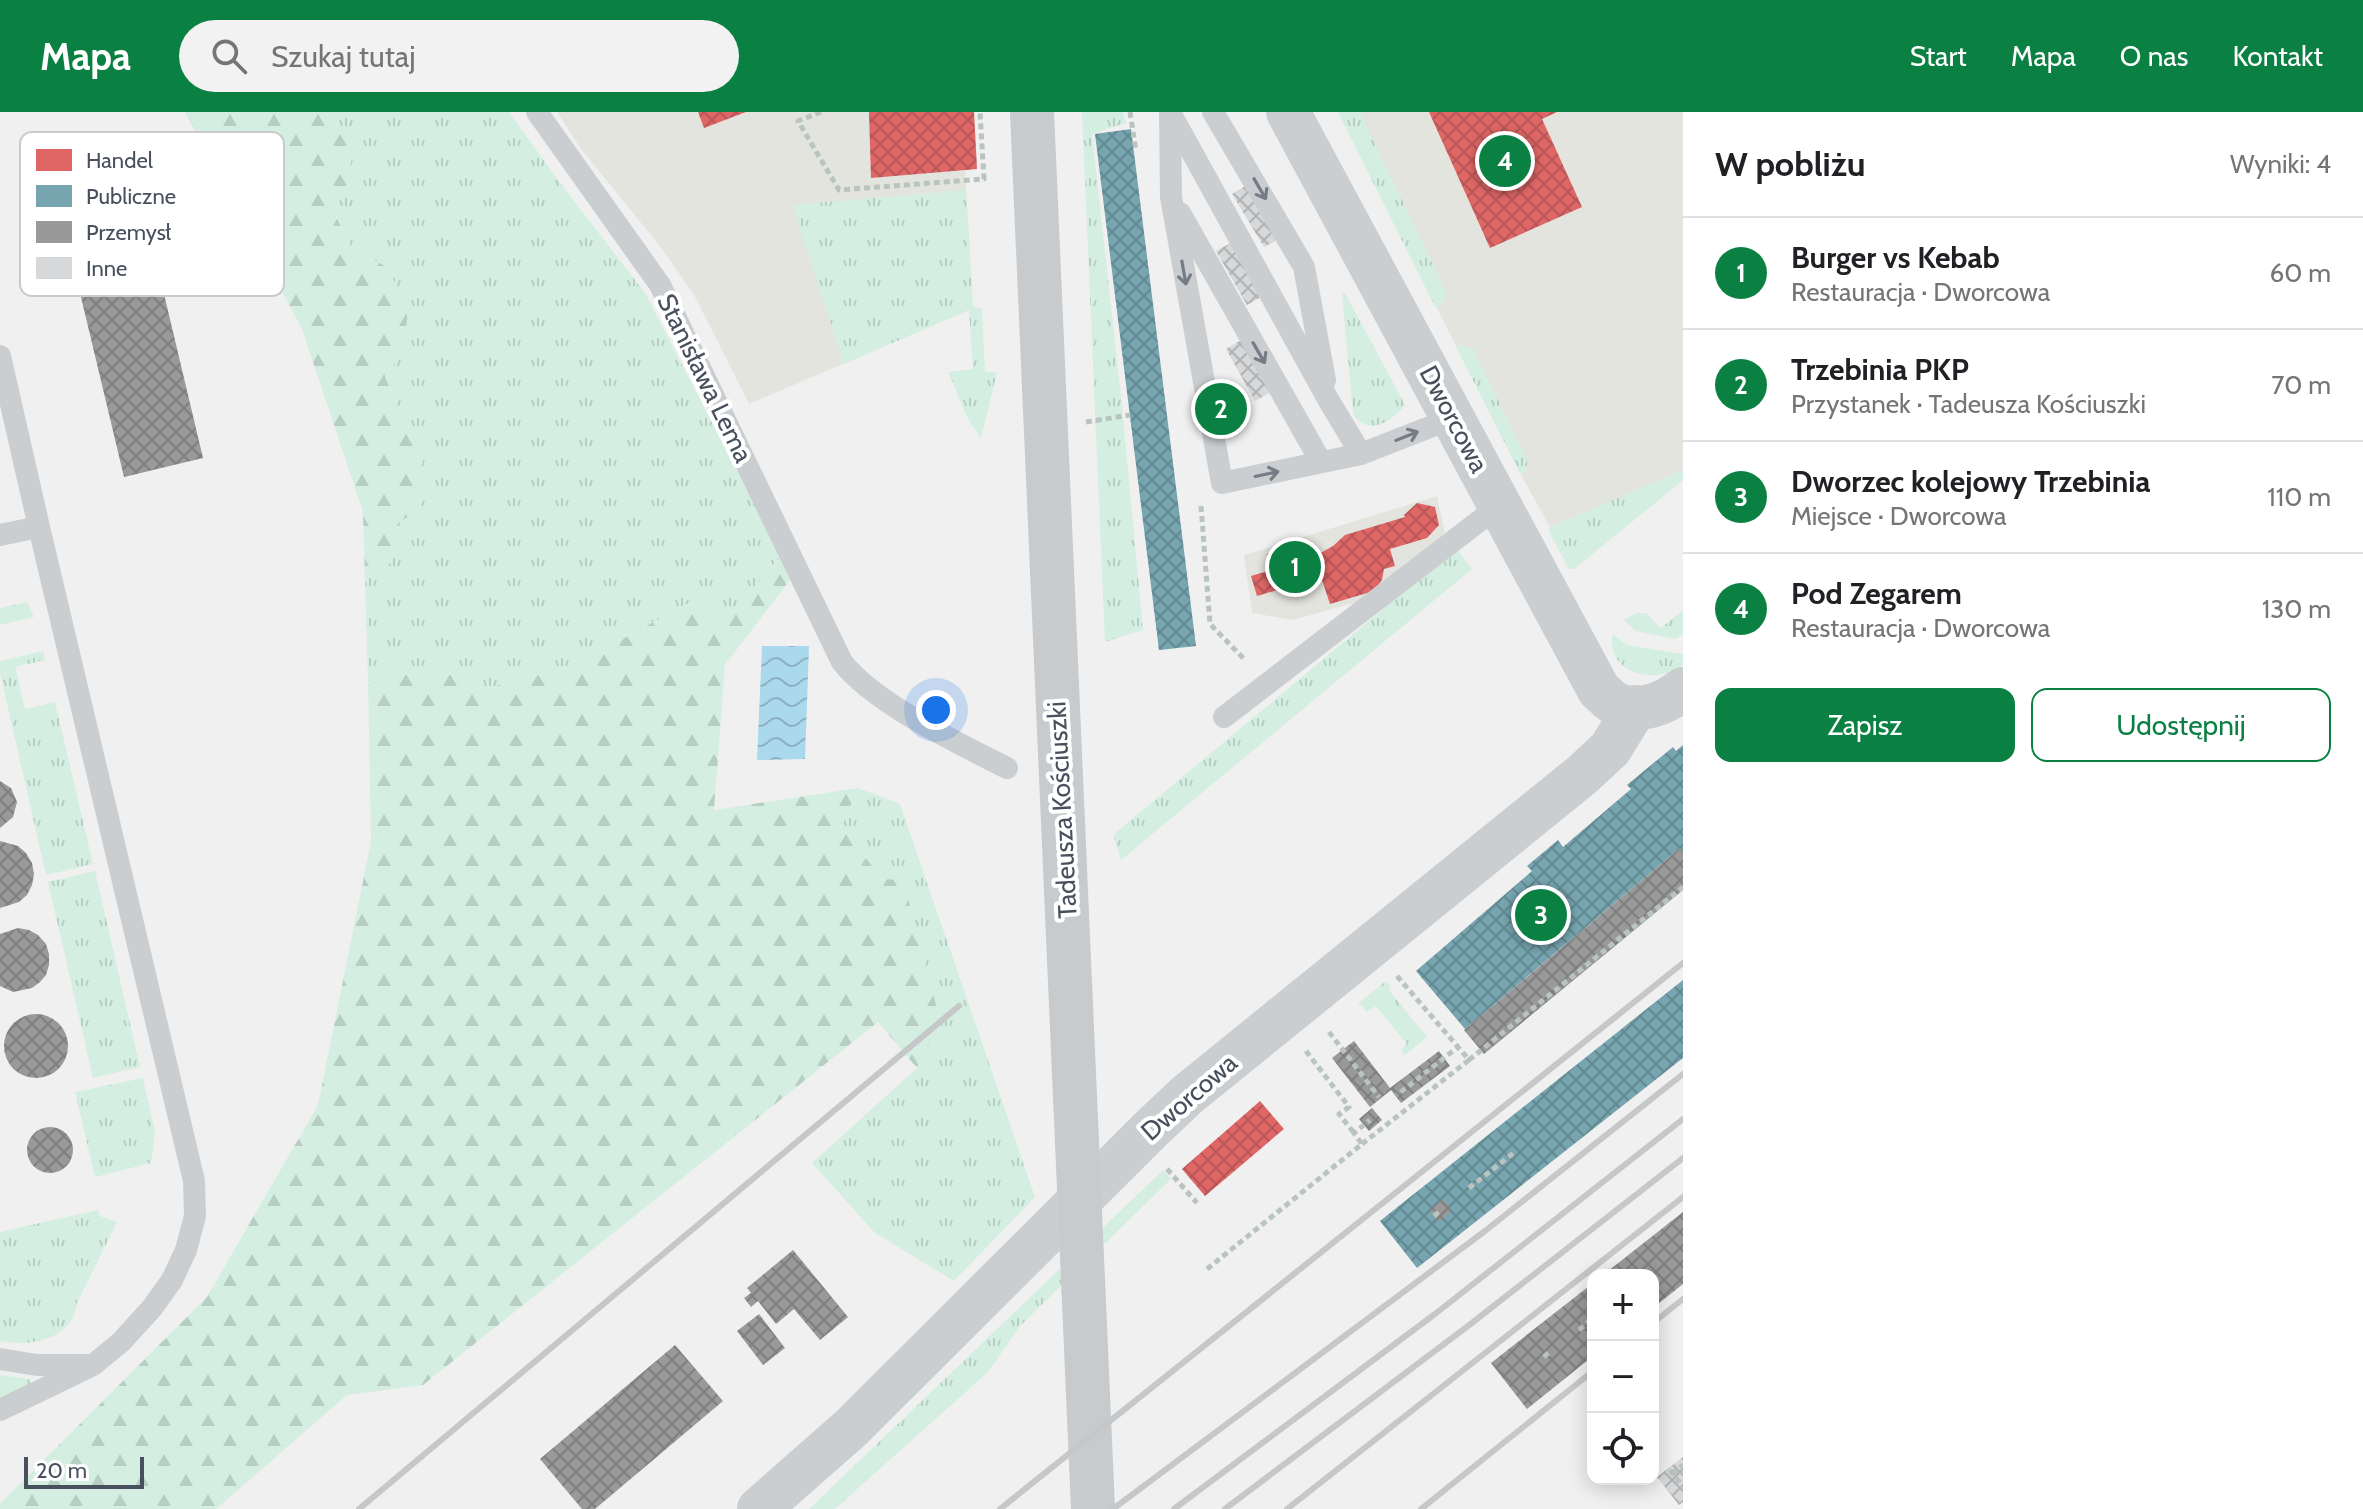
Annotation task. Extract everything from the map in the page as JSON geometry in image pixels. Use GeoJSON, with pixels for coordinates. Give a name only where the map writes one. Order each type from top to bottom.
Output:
{"type":"FeatureCollection","features":[{"type":"Feature","properties":{"kind":"main road","name":"Tadeusza Kościuszki"},"geometry":{"type":"LineString","coordinates":[[1032,112],[1093,1509]]}},
{"type":"Feature","properties":{"kind":"street","name":"Dworcowa"},"geometry":{"type":"LineString","coordinates":[[759,1509],[851,1428],[1187,1095],[1582,775],[1610,749],[1636,707],[1615,704],[1599,690],[1288,112]]}},
{"type":"Feature","properties":{"kind":"street"},"geometry":{"type":"LineString","coordinates":[[1636,707],[1655,706],[1683,689]]}},
{"type":"Feature","properties":{"kind":"lane","name":"Stanisława Lema"},"geometry":{"type":"LineString","coordinates":[[537,112],[660,285],[842,662],[853,676],[898,708],[1007,768]]}},
{"type":"Feature","properties":{"kind":"lane"},"geometry":{"type":"LineString","coordinates":[[1170,112],[1171,197],[1222,483],[1361,454],[1453,418]]}},
{"type":"Feature","properties":{"kind":"lane"},"geometry":{"type":"LineString","coordinates":[[1170,112],[1361,454]]}},
{"type":"Feature","properties":{"kind":"lane"},"geometry":{"type":"LineString","coordinates":[[1213,112],[1304,267],[1329,401]]}},
{"type":"Feature","properties":{"kind":"lane"},"geometry":{"type":"LineString","coordinates":[[1171,197],[1321,462]]}},
{"type":"Feature","properties":{"kind":"lane"},"geometry":{"type":"LineString","coordinates":[[0,356],[194,1181],[195,1216],[186,1250],[172,1280],[121,1342],[93,1365],[0,1410]]}},
{"type":"Feature","properties":{"kind":"lane"},"geometry":{"type":"LineString","coordinates":[[1224,717],[1500,505]]}},
{"type":"Feature","properties":{"kind":"lane"},"geometry":{"type":"LineString","coordinates":[[0,535],[39,527]]}},
{"type":"Feature","properties":{"kind":"lane"},"geometry":{"type":"LineString","coordinates":[[0,1359],[37,1365],[93,1365]]}},
{"type":"Feature","properties":{"kind":"path"},"geometry":{"type":"LineString","coordinates":[[821,112],[798,121],[839,190],[984,179],[980,112]]}},
{"type":"Feature","properties":{"kind":"path"},"geometry":{"type":"LineString","coordinates":[[1085,422],[1130,415]]}},
{"type":"Feature","properties":{"kind":"path"},"geometry":{"type":"LineString","coordinates":[[1207,1269],[1683,887]]}},
{"type":"Feature","properties":{"kind":"path"},"geometry":{"type":"LineString","coordinates":[[1388,966],[1469,1060]]}},
{"type":"Feature","properties":{"kind":"path"},"geometry":{"type":"LineString","coordinates":[[1298,1041],[1349,1107],[1339,1114],[1362,1144]]}},
{"type":"Feature","properties":{"kind":"path"},"geometry":{"type":"LineString","coordinates":[[1397,1095],[1458,1047]]}},
{"type":"Feature","properties":{"kind":"path"},"geometry":{"type":"LineString","coordinates":[[1343,1050],[1379,1097]]}},
{"type":"Feature","properties":{"kind":"path"},"geometry":{"type":"LineString","coordinates":[[1354,1133],[1370,1120]]}},
{"type":"Feature","properties":{"kind":"path"},"geometry":{"type":"LineString","coordinates":[[1469,1188],[1516,1151]]}},
{"type":"Feature","properties":{"kind":"path"},"geometry":{"type":"LineString","coordinates":[[1173,1177],[1197,1203]]}},
{"type":"Feature","properties":{"kind":"path"},"geometry":{"type":"LineString","coordinates":[[1434,1216],[1441,1210]]}},
{"type":"Feature","properties":{"kind":"path"},"geometry":{"type":"LineString","coordinates":[[1579,1330],[1587,1323]]}},
{"type":"Feature","properties":{"kind":"path"},"geometry":{"type":"LineString","coordinates":[[1544,1357],[1550,1351]]}},
{"type":"Feature","properties":{"kind":"path"},"geometry":{"type":"LineString","coordinates":[[1683,1465],[1671,1472],[1683,1487]]}},
{"type":"Feature","properties":{"kind":"shaded area"},"geometry":{"type":"Polygon","coordinates":[[[557,112],[974,112],[977,169],[965,171],[973,308],[749,404],[693,293],[659,245],[581,149],[557,112]]]}},
{"type":"Feature","properties":{"kind":"shaded area"},"geometry":{"type":"Polygon","coordinates":[[[1338,112],[1683,112],[1683,480],[1574,569],[1569,569],[1549,531],[1550,527],[1338,112]]]}},
{"type":"Feature","properties":{"kind":"shaded area"},"geometry":{"type":"Polygon","coordinates":[[[1437,496],[1445,533],[1375,597],[1293,620],[1252,613],[1244,555],[1437,496]]]}},
{"type":"Feature","properties":{"kind":"green space"},"geometry":{"type":"Polygon","coordinates":[[[185,112],[320,112],[334,118],[355,142],[346,188],[334,212],[352,249],[387,267],[408,308],[404,351],[385,377],[433,486],[416,511],[397,524],[391,562],[365,581],[363,512],[302,329],[284,296],[284,132],[196,132],[185,112]]]}},
{"type":"Feature","properties":{"kind":"green space"},"geometry":{"type":"Polygon","coordinates":[[[320,112],[509,112],[645,293],[781,556],[732,613],[711,606],[686,604],[574,666],[484,689],[436,669],[368,682],[365,581],[391,562],[397,524],[416,511],[433,486],[385,377],[404,350],[387,267],[352,249],[334,211],[346,188],[334,118],[320,112]]]}},
{"type":"Feature","properties":{"kind":"green space"},"geometry":{"type":"Polygon","coordinates":[[[1082,112],[1123,112],[1126,123],[1092,134],[1143,630],[1105,642],[1082,112]]]}},
{"type":"Feature","properties":{"kind":"green space"},"geometry":{"type":"Polygon","coordinates":[[[1338,112],[1360,112],[1447,294],[1440,306],[1435,307],[1338,112]]]}},
{"type":"Feature","properties":{"kind":"green space"},"geometry":{"type":"Polygon","coordinates":[[[966,190],[973,307],[982,308],[985,372],[997,372],[981,438],[968,419],[948,372],[973,369],[969,310],[844,364],[792,205],[966,190]]]}},
{"type":"Feature","properties":{"kind":"green space"},"geometry":{"type":"Polygon","coordinates":[[[1345,293],[1405,405],[1387,421],[1373,426],[1359,421],[1353,414],[1342,294],[1345,293]]]}},
{"type":"Feature","properties":{"kind":"green space"},"geometry":{"type":"Polygon","coordinates":[[[1456,347],[1473,348],[1527,460],[1521,475],[1456,347]]]}},
{"type":"Feature","properties":{"kind":"green space"},"geometry":{"type":"Polygon","coordinates":[[[1683,470],[1683,480],[1574,569],[1569,569],[1549,531],[1550,527],[1683,470]]]}},
{"type":"Feature","properties":{"kind":"green space"},"geometry":{"type":"Polygon","coordinates":[[[1456,548],[1472,569],[1121,860],[1113,835],[1456,548]]]}},
{"type":"Feature","properties":{"kind":"green space"},"geometry":{"type":"Polygon","coordinates":[[[781,556],[792,577],[725,665],[714,810],[858,788],[841,828],[883,879],[903,880],[940,1020],[917,1068],[878,1022],[423,1385],[347,1395],[216,1509],[0,1509],[0,1504],[207,1297],[318,1105],[371,841],[368,682],[436,669],[484,689],[574,666],[686,604],[711,606],[732,613],[781,556]]]}},
{"type":"Feature","properties":{"kind":"green space"},"geometry":{"type":"Polygon","coordinates":[[[27,602],[34,617],[0,625],[0,608],[27,602]]]}},
{"type":"Feature","properties":{"kind":"green space"},"geometry":{"type":"Polygon","coordinates":[[[1683,610],[1683,634],[1676,639],[1635,631],[1624,620],[1636,613],[1646,613],[1661,628],[1683,610]]]}},
{"type":"Feature","properties":{"kind":"green space"},"geometry":{"type":"Polygon","coordinates":[[[1613,634],[1627,645],[1683,654],[1683,665],[1660,675],[1635,672],[1617,659],[1612,648],[1613,634]]]}},
{"type":"Feature","properties":{"kind":"green space"},"geometry":{"type":"Polygon","coordinates":[[[43,651],[45,660],[15,667],[25,709],[55,702],[93,864],[46,875],[0,673],[0,661],[43,651]]]}},
{"type":"Feature","properties":{"kind":"green space"},"geometry":{"type":"Polygon","coordinates":[[[858,788],[900,804],[1035,1197],[954,1281],[875,1233],[812,1163],[917,1068],[939,1020],[883,879],[841,828],[858,788]]]}},
{"type":"Feature","properties":{"kind":"green space"},"geometry":{"type":"Polygon","coordinates":[[[95,871],[140,1067],[93,1078],[48,882],[95,871]]]}},
{"type":"Feature","properties":{"kind":"green space"},"geometry":{"type":"Polygon","coordinates":[[[1386,981],[1391,987],[1389,990],[1427,1037],[1405,1055],[1401,1050],[1407,1044],[1376,1006],[1367,1012],[1359,1003],[1386,981]]]}},
{"type":"Feature","properties":{"kind":"green space"},"geometry":{"type":"Polygon","coordinates":[[[143,1078],[155,1132],[151,1163],[95,1177],[75,1092],[143,1078]]]}},
{"type":"Feature","properties":{"kind":"green space"},"geometry":{"type":"Polygon","coordinates":[[[1163,1170],[1171,1179],[1020,1326],[988,1372],[835,1509],[809,1509],[1163,1170]]]}},
{"type":"Feature","properties":{"kind":"green space"},"geometry":{"type":"Polygon","coordinates":[[[98,1210],[100,1216],[117,1222],[68,1325],[59,1333],[36,1341],[0,1341],[0,1232],[98,1210]]]}},
{"type":"Feature","properties":{"kind":"green space"},"geometry":{"type":"Polygon","coordinates":[[[0,1375],[30,1379],[31,1386],[0,1402],[0,1375]]]}},
{"type":"Feature","properties":{"kind":"water"},"geometry":{"type":"Polygon","coordinates":[[[762,646],[809,646],[805,759],[757,760],[762,646]]]}},
{"type":"Feature","properties":{"kind":"building: Handel"},"geometry":{"type":"Polygon","coordinates":[[[698,112],[746,112],[704,128],[698,112]]]}},
{"type":"Feature","properties":{"kind":"building: Handel"},"geometry":{"type":"Polygon","coordinates":[[[869,112],[974,112],[977,169],[871,178],[869,112]]]}},
{"type":"Feature","properties":{"kind":"building: Handel"},"geometry":{"type":"Polygon","coordinates":[[[1429,112],[1557,112],[1542,119],[1582,207],[1490,248],[1429,112]]]}},
{"type":"Feature","properties":{"kind":"building: Handel"},"geometry":{"type":"Polygon","coordinates":[[[1417,503],[1435,507],[1439,525],[1427,538],[1390,549],[1395,566],[1384,569],[1382,580],[1374,591],[1330,604],[1321,577],[1257,596],[1251,576],[1271,570],[1267,554],[1311,541],[1315,556],[1345,535],[1405,517],[1417,503]]]}},
{"type":"Feature","properties":{"kind":"building: Handel"},"geometry":{"type":"Polygon","coordinates":[[[1260,1101],[1284,1129],[1205,1196],[1182,1169],[1260,1101]]]}},
{"type":"Feature","properties":{"kind":"building: Publiczne"},"geometry":{"type":"Polygon","coordinates":[[[1131,129],[1196,646],[1159,650],[1095,134],[1131,129]]]}},
{"type":"Feature","properties":{"kind":"building: Publiczne"},"geometry":{"type":"Polygon","coordinates":[[[1683,745],[1683,851],[1680,848],[1465,1029],[1416,971],[1532,871],[1527,866],[1558,840],[1563,847],[1631,789],[1627,785],[1673,747],[1676,751],[1683,745]]]}},
{"type":"Feature","properties":{"kind":"building: Publiczne"},"geometry":{"type":"Polygon","coordinates":[[[1683,980],[1683,1058],[1417,1268],[1380,1221],[1683,980]]]}},
{"type":"Feature","properties":{"kind":"building: Przemysł"},"geometry":{"type":"Polygon","coordinates":[[[81,296],[164,296],[203,458],[124,477],[81,296]]]}},
{"type":"Feature","properties":{"kind":"building: Przemysł"},"geometry":{"type":"Polygon","coordinates":[[[0,781],[11,788],[17,802],[13,817],[0,828],[0,781]]]}},
{"type":"Feature","properties":{"kind":"building: Przemysł"},"geometry":{"type":"Polygon","coordinates":[[[0,841],[18,846],[26,853],[34,874],[27,895],[19,902],[0,908],[0,841]]]}},
{"type":"Feature","properties":{"kind":"building: Przemysł"},"geometry":{"type":"Polygon","coordinates":[[[1680,848],[1683,851],[1683,890],[1484,1054],[1464,1030],[1680,848]]]}},
{"type":"Feature","properties":{"kind":"building: Przemysł"},"geometry":{"type":"Polygon","coordinates":[[[18,928],[38,935],[46,944],[49,965],[46,975],[32,988],[13,992],[0,986],[0,934],[18,928]]]}},
{"type":"Feature","properties":{"kind":"building: Przemysł"},"geometry":{"type":"Polygon","coordinates":[[[30,1014],[42,1014],[59,1023],[66,1034],[66,1058],[59,1069],[42,1078],[30,1078],[18,1073],[9,1064],[4,1052],[4,1040],[9,1028],[18,1019],[30,1014]]]}},
{"type":"Feature","properties":{"kind":"building: Przemysł"},"geometry":{"type":"Polygon","coordinates":[[[1354,1041],[1390,1088],[1439,1051],[1450,1066],[1401,1103],[1391,1090],[1370,1107],[1332,1058],[1354,1041]]]}},
{"type":"Feature","properties":{"kind":"building: Przemysł"},"geometry":{"type":"Polygon","coordinates":[[[1372,1108],[1382,1120],[1369,1131],[1359,1119],[1372,1108]]]}},
{"type":"Feature","properties":{"kind":"building: Przemysł"},"geometry":{"type":"Polygon","coordinates":[[[50,1127],[66,1134],[73,1150],[66,1166],[50,1173],[34,1166],[27,1150],[34,1134],[50,1127]]]}},
{"type":"Feature","properties":{"kind":"building: Przemysł"},"geometry":{"type":"Polygon","coordinates":[[[1443,1199],[1452,1211],[1439,1222],[1429,1210],[1443,1199]]]}},
{"type":"Feature","properties":{"kind":"building: Przemysł"},"geometry":{"type":"Polygon","coordinates":[[[1683,1212],[1683,1284],[1659,1303],[1659,1269],[1611,1269],[1683,1212]]]}},
{"type":"Feature","properties":{"kind":"building: Przemysł"},"geometry":{"type":"Polygon","coordinates":[[[793,1250],[848,1317],[820,1340],[794,1309],[776,1324],[758,1301],[751,1307],[744,1298],[751,1293],[747,1288],[793,1250]]]}},
{"type":"Feature","properties":{"kind":"building: Przemysł"},"geometry":{"type":"Polygon","coordinates":[[[1587,1288],[1587,1361],[1527,1409],[1491,1363],[1587,1288]]]}},
{"type":"Feature","properties":{"kind":"building: Przemysł"},"geometry":{"type":"Polygon","coordinates":[[[759,1314],[785,1348],[763,1365],[737,1331],[759,1314]]]}},
{"type":"Feature","properties":{"kind":"building: Przemysł"},"geometry":{"type":"Polygon","coordinates":[[[675,1345],[723,1401],[595,1509],[582,1509],[540,1459],[675,1345]]]}},
{"type":"Feature","properties":{"kind":"building: Inne"},"geometry":{"type":"Polygon","coordinates":[[[1245,186],[1277,240],[1264,247],[1232,194],[1245,186]]]}},
{"type":"Feature","properties":{"kind":"building: Inne"},"geometry":{"type":"Polygon","coordinates":[[[1231,243],[1261,297],[1247,305],[1216,251],[1231,243]]]}},
{"type":"Feature","properties":{"kind":"building: Inne"},"geometry":{"type":"Polygon","coordinates":[[[1241,340],[1271,392],[1255,401],[1226,349],[1241,340]]]}},
{"type":"Feature","properties":{"kind":"building: Inne"},"geometry":{"type":"Polygon","coordinates":[[[1683,1457],[1683,1502],[1679,1505],[1659,1475],[1683,1457]]]}},
{"type":"Feature","properties":{"kind":"railway"},"geometry":{"type":"LineString","coordinates":[[1000,1509],[1683,963]]}},
{"type":"Feature","properties":{"kind":"railway"},"geometry":{"type":"LineString","coordinates":[[359,1509],[959,1006]]}},
{"type":"Feature","properties":{"kind":"railway"},"geometry":{"type":"LineString","coordinates":[[1113,1509],[1485,1231],[1683,1074]]}},
{"type":"Feature","properties":{"kind":"railway"},"geometry":{"type":"LineString","coordinates":[[1174,1509],[1435,1314],[1683,1119]]}},
{"type":"Feature","properties":{"kind":"railway"},"geometry":{"type":"LineString","coordinates":[[1225,1509],[1468,1326],[1683,1158]]}},
{"type":"Feature","properties":{"kind":"railway"},"geometry":{"type":"LineString","coordinates":[[1287,1509],[1683,1197]]}},
{"type":"Feature","properties":{"kind":"railway"},"geometry":{"type":"LineString","coordinates":[[1659,1318],[1683,1299]]}},
{"type":"Feature","properties":{"kind":"railway"},"geometry":{"type":"LineString","coordinates":[[1421,1509],[1587,1376]]}},
{"type":"Feature","properties":{"kind":"place","name":"Pod Zegarem"},"geometry":{"type":"Point","coordinates":[1505,161]}},
{"type":"Feature","properties":{"kind":"place","name":"Trzebinia PKP"},"geometry":{"type":"Point","coordinates":[1221,409]}},
{"type":"Feature","properties":{"kind":"place","name":"Burger vs Kebab"},"geometry":{"type":"Point","coordinates":[1295,567]}},
{"type":"Feature","properties":{"kind":"place","name":"Dworzec kolejowy Trzebinia"},"geometry":{"type":"Point","coordinates":[1541,915]}}]}
